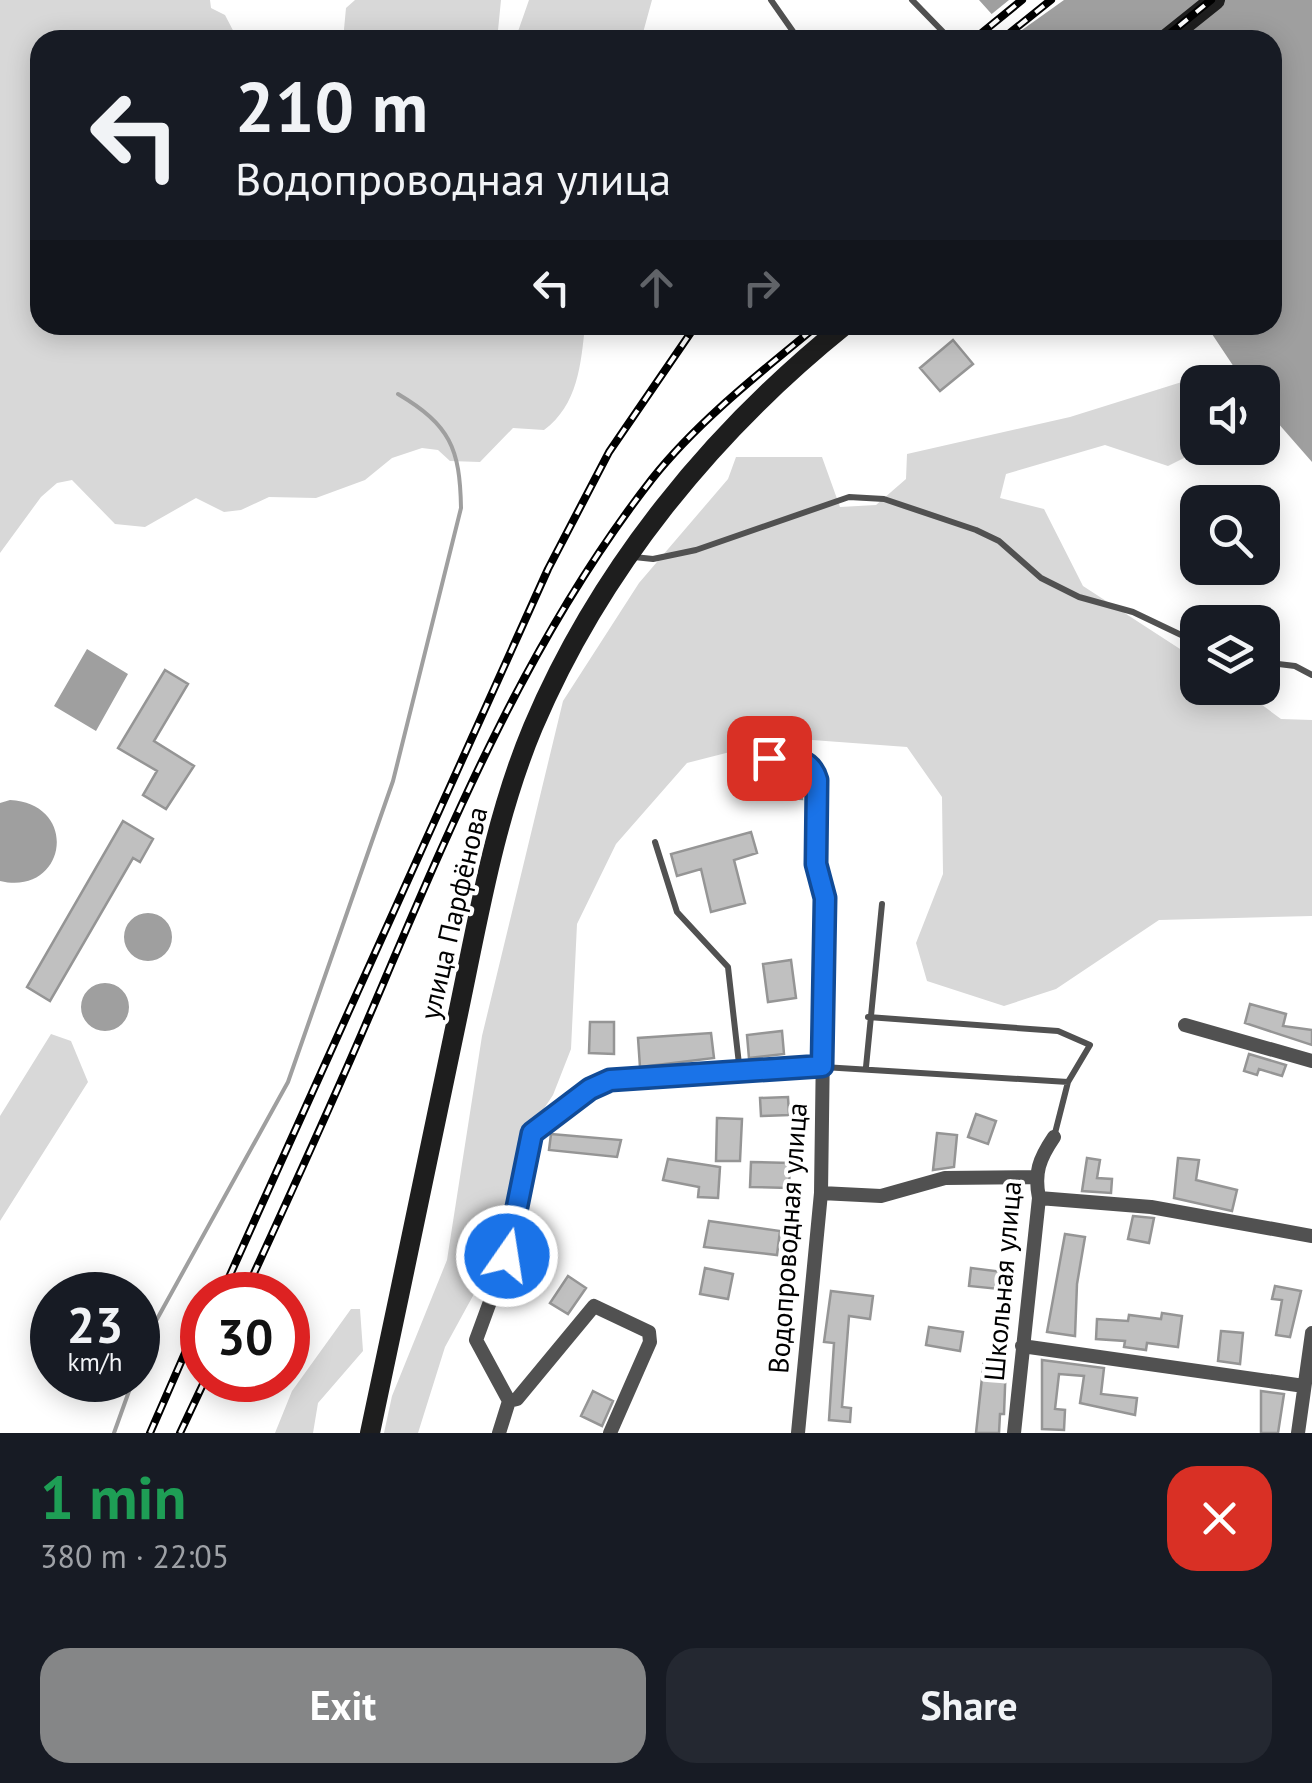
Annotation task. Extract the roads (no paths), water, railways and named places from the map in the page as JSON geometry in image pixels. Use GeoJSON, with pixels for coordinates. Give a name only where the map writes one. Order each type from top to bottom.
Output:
{"type":"FeatureCollection","features":[{"type":"Feature","properties":{"kind":"main road"},"geometry":{"type":"LineString","coordinates":[[1178,30],[1215,0]]}},
{"type":"Feature","properties":{"kind":"main road","name":"улица Парфёнова"},"geometry":{"type":"LineString","coordinates":[[370,1433],[480,905],[512,783],[553,683],[600,597],[706,453],[777,381],[832,335]]}},
{"type":"Feature","properties":{"kind":"street","name":"Водопроводная улица"},"geometry":{"type":"LineString","coordinates":[[736,756],[803,760],[813,768],[817,780],[816,864],[825,898],[821,1193],[798,1433]]}},
{"type":"Feature","properties":{"kind":"street"},"geometry":{"type":"LineString","coordinates":[[1185,1025],[1312,1061]]}},
{"type":"Feature","properties":{"kind":"street"},"geometry":{"type":"LineString","coordinates":[[499,1433],[509,1401],[476,1340],[512,1238],[532,1133],[590,1089],[610,1080],[822,1066]]}},
{"type":"Feature","properties":{"kind":"street","name":"Школьная улица"},"geometry":{"type":"LineString","coordinates":[[1014,1433],[1039,1198],[1035,1177],[1054,1137]]}},
{"type":"Feature","properties":{"kind":"street"},"geometry":{"type":"LineString","coordinates":[[821,1193],[881,1196],[946,1178],[1035,1177]]}},
{"type":"Feature","properties":{"kind":"street"},"geometry":{"type":"LineString","coordinates":[[1039,1198],[1151,1206],[1312,1236]]}},
{"type":"Feature","properties":{"kind":"street"},"geometry":{"type":"LineString","coordinates":[[509,1401],[517,1399],[587,1310],[600,1308],[652,1336],[610,1433]]}},
{"type":"Feature","properties":{"kind":"street"},"geometry":{"type":"LineString","coordinates":[[1298,1433],[1312,1333]]}},
{"type":"Feature","properties":{"kind":"street"},"geometry":{"type":"LineString","coordinates":[[1022,1346],[1304,1386]]}},
{"type":"Feature","properties":{"kind":"lane"},"geometry":{"type":"LineString","coordinates":[[771,0],[792,30]]}},
{"type":"Feature","properties":{"kind":"lane"},"geometry":{"type":"LineString","coordinates":[[912,0],[941,30]]}},
{"type":"Feature","properties":{"kind":"lane"},"geometry":{"type":"LineString","coordinates":[[629,556],[653,559],[696,550],[849,498],[884,499],[976,530],[999,541],[1041,578],[1079,597],[1133,612],[1180,634]]}},
{"type":"Feature","properties":{"kind":"lane"},"geometry":{"type":"LineString","coordinates":[[1280,664],[1312,674]]}},
{"type":"Feature","properties":{"kind":"lane"},"geometry":{"type":"LineString","coordinates":[[655,842],[678,912],[728,967],[740,1074]]}},
{"type":"Feature","properties":{"kind":"lane"},"geometry":{"type":"LineString","coordinates":[[866,1066],[882,904]]}},
{"type":"Feature","properties":{"kind":"lane"},"geometry":{"type":"LineString","coordinates":[[868,1017],[1058,1030],[1090,1045],[1068,1082],[1054,1137]]}},
{"type":"Feature","properties":{"kind":"lane"},"geometry":{"type":"LineString","coordinates":[[822,1066],[1068,1082]]}},
{"type":"Feature","properties":{"kind":"waterway"},"geometry":{"type":"LineString","coordinates":[[160,1314],[288,1082],[393,781],[461,508],[458,469],[449,440],[430,416],[398,394]]}},
{"type":"Feature","properties":{"kind":"waterway"},"geometry":{"type":"LineString","coordinates":[[114,1433],[125,1402]]}},
{"type":"Feature","properties":{"kind":"railway"},"geometry":{"type":"LineString","coordinates":[[985,30],[1022,0]]}},
{"type":"Feature","properties":{"kind":"railway"},"geometry":{"type":"LineString","coordinates":[[1014,30],[1051,0]]}},
{"type":"Feature","properties":{"kind":"railway"},"geometry":{"type":"LineString","coordinates":[[1174,30],[1211,0]]}},
{"type":"Feature","properties":{"kind":"railway"},"geometry":{"type":"LineString","coordinates":[[231,1272],[548,569],[609,452],[689,335]]}},
{"type":"Feature","properties":{"kind":"railway"},"geometry":{"type":"LineString","coordinates":[[254,1272],[458,813],[526,674],[565,607],[606,542],[670,458],[731,398],[806,335]]}},
{"type":"Feature","properties":{"kind":"railway"},"geometry":{"type":"LineString","coordinates":[[150,1433],[180,1364]]}},
{"type":"Feature","properties":{"kind":"railway"},"geometry":{"type":"LineString","coordinates":[[180,1433],[195,1402]]}}]}
